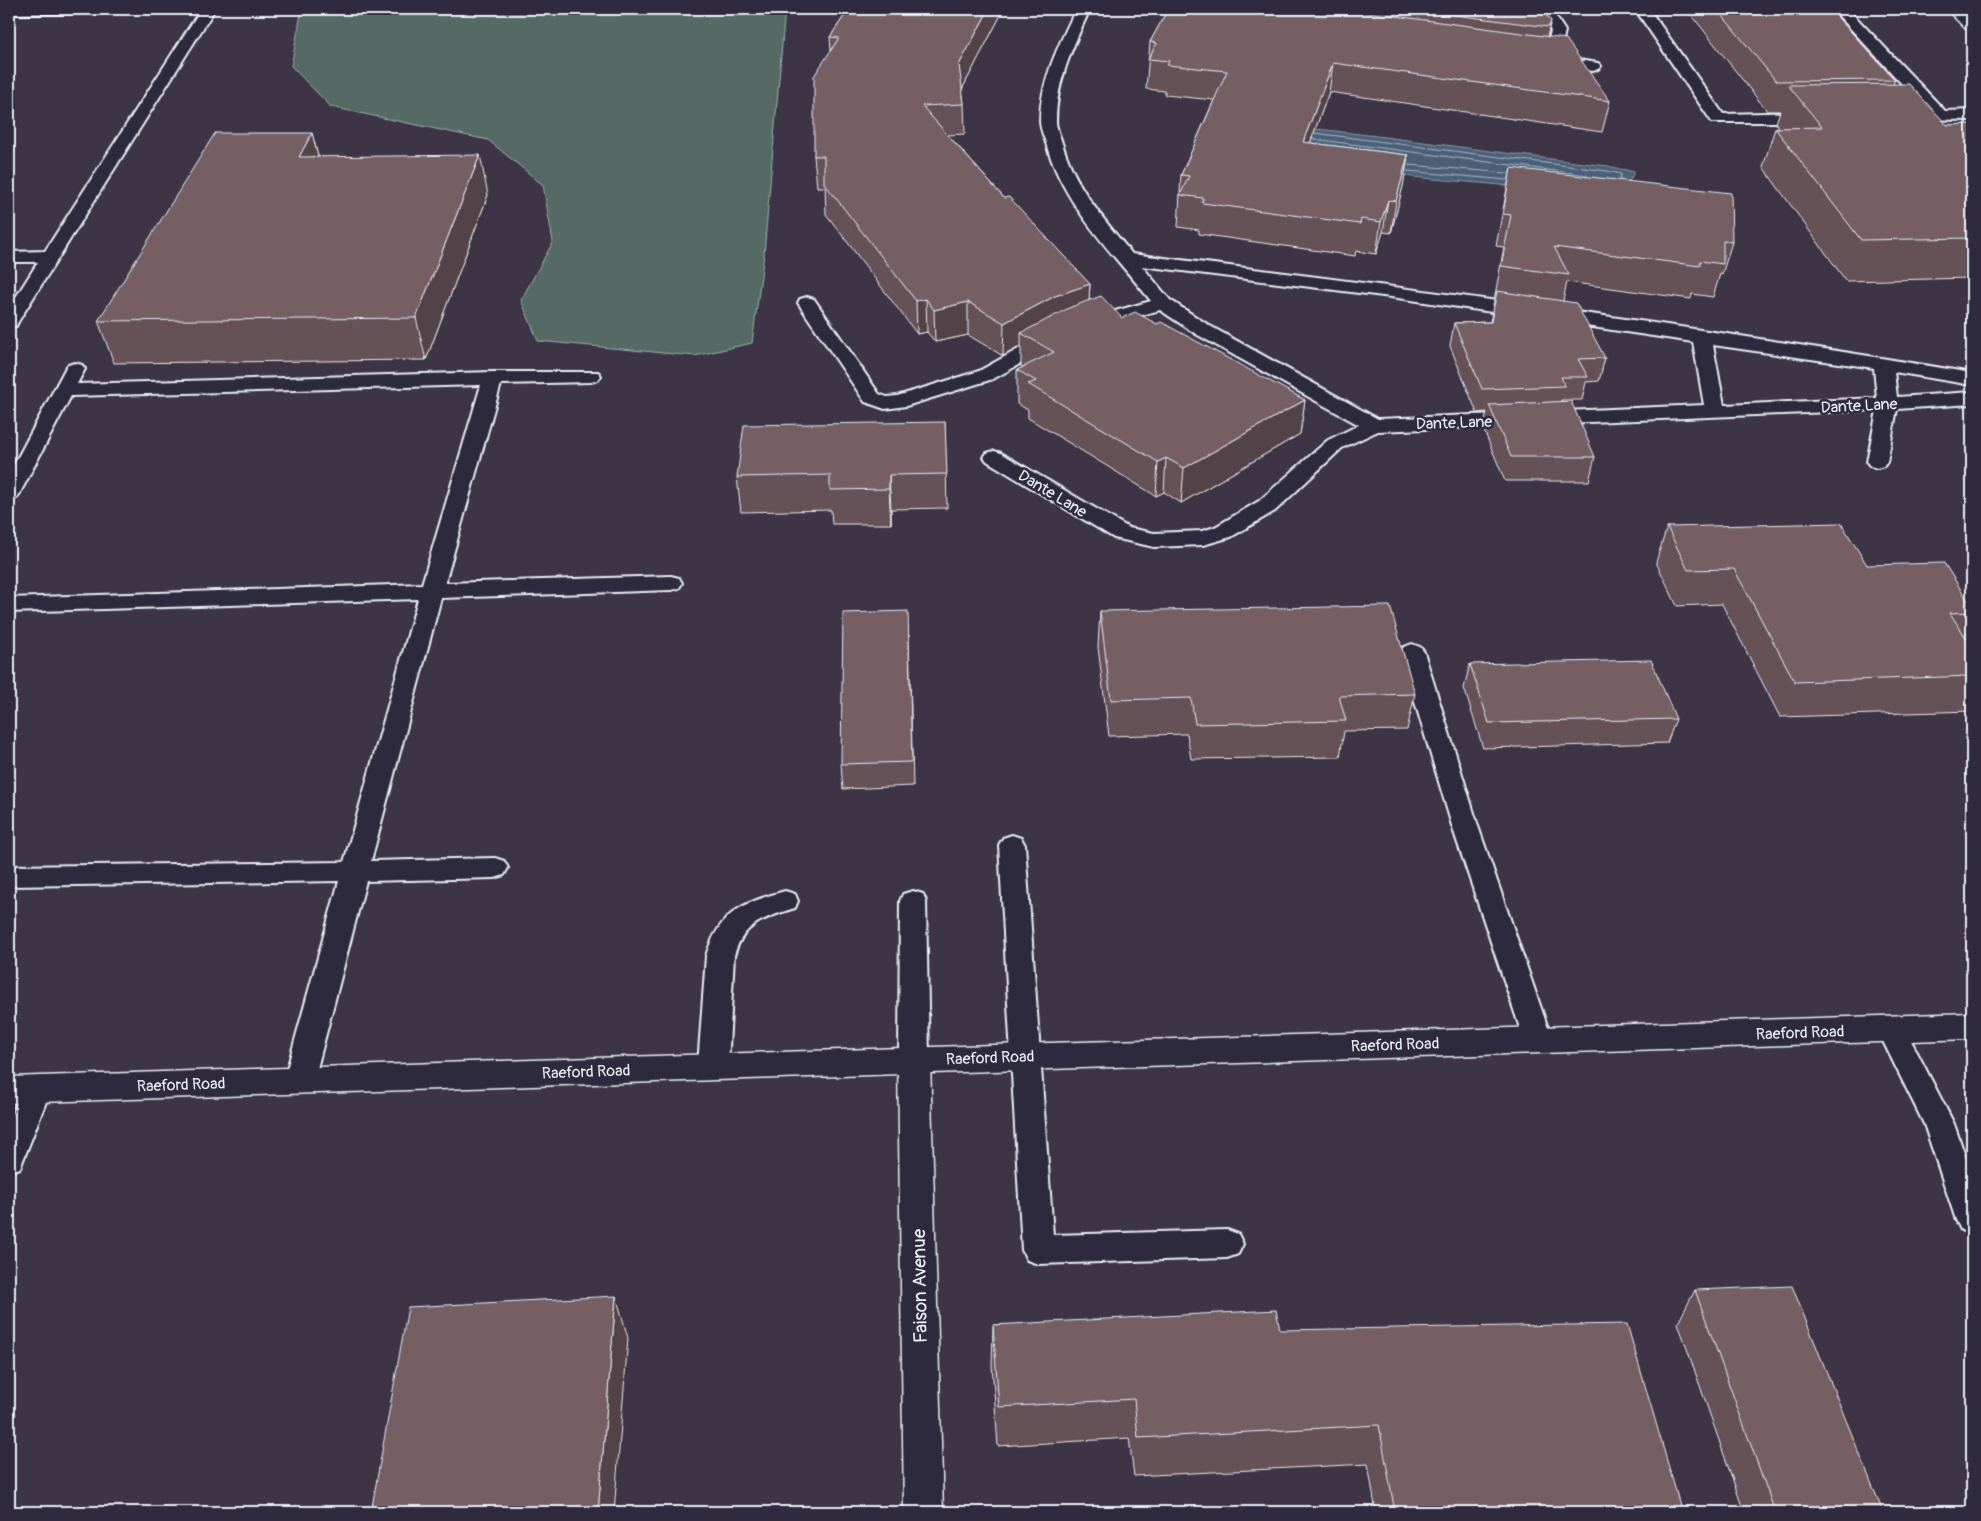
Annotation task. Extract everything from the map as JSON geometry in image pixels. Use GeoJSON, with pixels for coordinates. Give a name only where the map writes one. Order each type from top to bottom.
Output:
{"type":"FeatureCollection","features":[{"type":"Feature","properties":{"kind":"main road"},"geometry":{"type":"LineString","coordinates":[[1954,9],[1972,26]]}},
{"type":"Feature","properties":{"kind":"main road","name":"Raeford Road"},"geometry":{"type":"LineString","coordinates":[[22,1089],[1972,1026]]}},
{"type":"Feature","properties":{"kind":"main road","name":"Faison Avenue"},"geometry":{"type":"LineString","coordinates":[[914,1060],[924,1512]]}},
{"type":"Feature","properties":{"kind":"lane"},"geometry":{"type":"LineString","coordinates":[[9,10],[102,9]]}},
{"type":"Feature","properties":{"kind":"lane"},"geometry":{"type":"LineString","coordinates":[[9,322],[208,9]]}},
{"type":"Feature","properties":{"kind":"lane"},"geometry":{"type":"LineString","coordinates":[[1084,9],[1061,56],[1050,100],[1048,123],[1060,164],[1078,197],[1100,228],[1128,259],[1163,304],[1202,330],[1374,425]]}},
{"type":"Feature","properties":{"kind":"lane"},"geometry":{"type":"LineString","coordinates":[[1544,9],[1558,31],[1551,60]]}},
{"type":"Feature","properties":{"kind":"lane"},"geometry":{"type":"LineString","coordinates":[[1642,9],[1718,119],[1824,117]]}},
{"type":"Feature","properties":{"kind":"lane"},"geometry":{"type":"LineString","coordinates":[[1843,12],[1940,115]]}},
{"type":"Feature","properties":{"kind":"lane"},"geometry":{"type":"LineString","coordinates":[[1531,57],[1593,66]]}},
{"type":"Feature","properties":{"kind":"lane"},"geometry":{"type":"LineString","coordinates":[[1892,116],[1972,115]]}},
{"type":"Feature","properties":{"kind":"lane"},"geometry":{"type":"LineString","coordinates":[[9,257],[51,256]]}},
{"type":"Feature","properties":{"kind":"lane"},"geometry":{"type":"LineString","coordinates":[[1128,259],[1390,291],[1702,336],[1972,378]]}},
{"type":"Feature","properties":{"kind":"lane"},"geometry":{"type":"LineString","coordinates":[[807,303],[872,398],[885,403],[899,402],[986,375],[1067,332],[1113,316],[1163,304]]}},
{"type":"Feature","properties":{"kind":"lane"},"geometry":{"type":"LineString","coordinates":[[1702,336],[1716,411]]}},
{"type":"Feature","properties":{"kind":"lane"},"geometry":{"type":"LineString","coordinates":[[1877,462],[1888,404],[1883,364]]}},
{"type":"Feature","properties":{"kind":"lane"},"geometry":{"type":"LineString","coordinates":[[9,493],[75,369]]}},
{"type":"Feature","properties":{"kind":"lane"},"geometry":{"type":"LineString","coordinates":[[64,390],[591,376]]}},
{"type":"Feature","properties":{"kind":"lane"},"geometry":{"type":"LineString","coordinates":[[299,1080],[431,592],[493,378]]}},
{"type":"Feature","properties":{"kind":"lane","name":"Dante Lane"},"geometry":{"type":"LineString","coordinates":[[994,457],[1122,533],[1154,540],[1203,538],[1223,532],[1267,506],[1335,444],[1374,425],[1888,404],[1972,398]]}},
{"type":"Feature","properties":{"kind":"lane"},"geometry":{"type":"LineString","coordinates":[[9,605],[671,583]]}},
{"type":"Feature","properties":{"kind":"lane"},"geometry":{"type":"LineString","coordinates":[[1412,652],[1466,829],[1538,1040]]}},
{"type":"Feature","properties":{"kind":"lane"},"geometry":{"type":"LineString","coordinates":[[1012,846],[1038,1250],[1227,1244]]}},
{"type":"Feature","properties":{"kind":"lane"},"geometry":{"type":"LineString","coordinates":[[9,876],[242,874],[494,868]]}},
{"type":"Feature","properties":{"kind":"lane"},"geometry":{"type":"LineString","coordinates":[[713,1066],[720,956],[723,942],[733,927],[748,914],[785,900]]}},
{"type":"Feature","properties":{"kind":"lane"},"geometry":{"type":"LineString","coordinates":[[913,901],[914,1060]]}},
{"type":"Feature","properties":{"kind":"lane"},"geometry":{"type":"LineString","coordinates":[[1891,1029],[1939,1124],[1972,1220]]}},
{"type":"Feature","properties":{"kind":"lane"},"geometry":{"type":"LineString","coordinates":[[9,1159],[22,1089]]}},
{"type":"Feature","properties":{"kind":"green space"},"geometry":{"type":"Polygon","coordinates":[[[302,9],[785,9],[764,254],[752,343],[695,356],[538,341],[521,300],[553,242],[543,185],[488,140],[331,107],[291,66],[302,9]]]}},
{"type":"Feature","properties":{"kind":"water"},"geometry":{"type":"Polygon","coordinates":[[[1240,122],[1378,136],[1608,166],[1634,172],[1630,180],[1609,190],[1578,192],[1412,177],[1349,164],[1240,122]]]}},
{"type":"Feature","properties":{"kind":"building"},"geometry":{"type":"Polygon","coordinates":[[[849,9],[989,9],[959,65],[964,104],[922,106],[1004,198],[1009,197],[1090,284],[1055,296],[1004,323],[968,302],[934,310],[926,299],[916,301],[824,183],[824,156],[814,156],[814,76],[839,38],[830,37],[849,9]]]}},
{"type":"Feature","properties":{"kind":"building"},"geometry":{"type":"Polygon","coordinates":[[[1168,9],[1343,9],[1566,39],[1610,101],[1333,63],[1303,142],[1408,155],[1396,201],[1388,200],[1381,222],[1361,219],[1360,224],[1202,203],[1203,198],[1180,195],[1189,176],[1181,175],[1227,71],[1167,65],[1169,61],[1148,59],[1157,43],[1150,42],[1168,9]]]}},
{"type":"Feature","properties":{"kind":"building"},"geometry":{"type":"Polygon","coordinates":[[[1407,9],[1542,9],[1551,21],[1549,27],[1407,9]]]}},
{"type":"Feature","properties":{"kind":"building"},"geometry":{"type":"Polygon","coordinates":[[[1717,9],[1830,9],[1895,80],[1776,81],[1717,9]]]}},
{"type":"Feature","properties":{"kind":"building"},"geometry":{"type":"Polygon","coordinates":[[[1909,84],[1947,125],[1972,124],[1972,238],[1861,240],[1775,128],[1822,127],[1788,85],[1909,84]]]}},
{"type":"Feature","properties":{"kind":"building"},"geometry":{"type":"Polygon","coordinates":[[[215,133],[312,133],[299,157],[480,155],[416,318],[98,321],[215,133]]]}},
{"type":"Feature","properties":{"kind":"building"},"geometry":{"type":"Polygon","coordinates":[[[1511,168],[1731,193],[1732,242],[1723,241],[1723,264],[1700,261],[1700,266],[1554,247],[1569,275],[1501,266],[1511,215],[1503,214],[1511,168]]]}},
{"type":"Feature","properties":{"kind":"building"},"geometry":{"type":"Polygon","coordinates":[[[1497,291],[1576,303],[1605,358],[1578,359],[1588,377],[1561,377],[1565,386],[1482,389],[1454,323],[1491,322],[1497,291]]]}},
{"type":"Feature","properties":{"kind":"building"},"geometry":{"type":"Polygon","coordinates":[[[1101,296],[1122,318],[1135,312],[1157,324],[1161,322],[1305,400],[1184,468],[1166,458],[1158,462],[1028,384],[1036,381],[1017,370],[1054,352],[1021,333],[1071,307],[1101,296]]]}},
{"type":"Feature","properties":{"kind":"building"},"geometry":{"type":"Polygon","coordinates":[[[1571,401],[1595,457],[1511,457],[1489,405],[1571,401]]]}},
{"type":"Feature","properties":{"kind":"building"},"geometry":{"type":"Polygon","coordinates":[[[945,422],[947,474],[889,475],[889,489],[830,490],[830,475],[737,477],[744,425],[945,422]]]}},
{"type":"Feature","properties":{"kind":"building"},"geometry":{"type":"Polygon","coordinates":[[[1841,523],[1867,565],[1944,563],[1972,607],[1972,612],[1950,613],[1972,647],[1972,676],[1795,682],[1734,569],[1688,570],[1667,527],[1841,523]]]}},
{"type":"Feature","properties":{"kind":"building"},"geometry":{"type":"Polygon","coordinates":[[[1390,606],[1415,694],[1339,696],[1346,721],[1195,724],[1191,698],[1111,700],[1100,611],[1390,606]]]}},
{"type":"Feature","properties":{"kind":"building"},"geometry":{"type":"Polygon","coordinates":[[[908,611],[912,762],[841,764],[843,613],[908,611]]]}},
{"type":"Feature","properties":{"kind":"building"},"geometry":{"type":"Polygon","coordinates":[[[1651,660],[1676,719],[1489,723],[1470,664],[1651,660]]]}},
{"type":"Feature","properties":{"kind":"building"},"geometry":{"type":"Polygon","coordinates":[[[1792,1286],[1883,1512],[1775,1512],[1695,1290],[1792,1286]]]}},
{"type":"Feature","properties":{"kind":"building"},"geometry":{"type":"Polygon","coordinates":[[[616,1296],[598,1512],[371,1512],[408,1307],[616,1296]]]}},
{"type":"Feature","properties":{"kind":"building"},"geometry":{"type":"Polygon","coordinates":[[[1276,1310],[1280,1330],[1627,1324],[1682,1512],[1395,1512],[1379,1425],[1138,1438],[1134,1399],[999,1407],[993,1325],[1276,1310]]]}}]}
